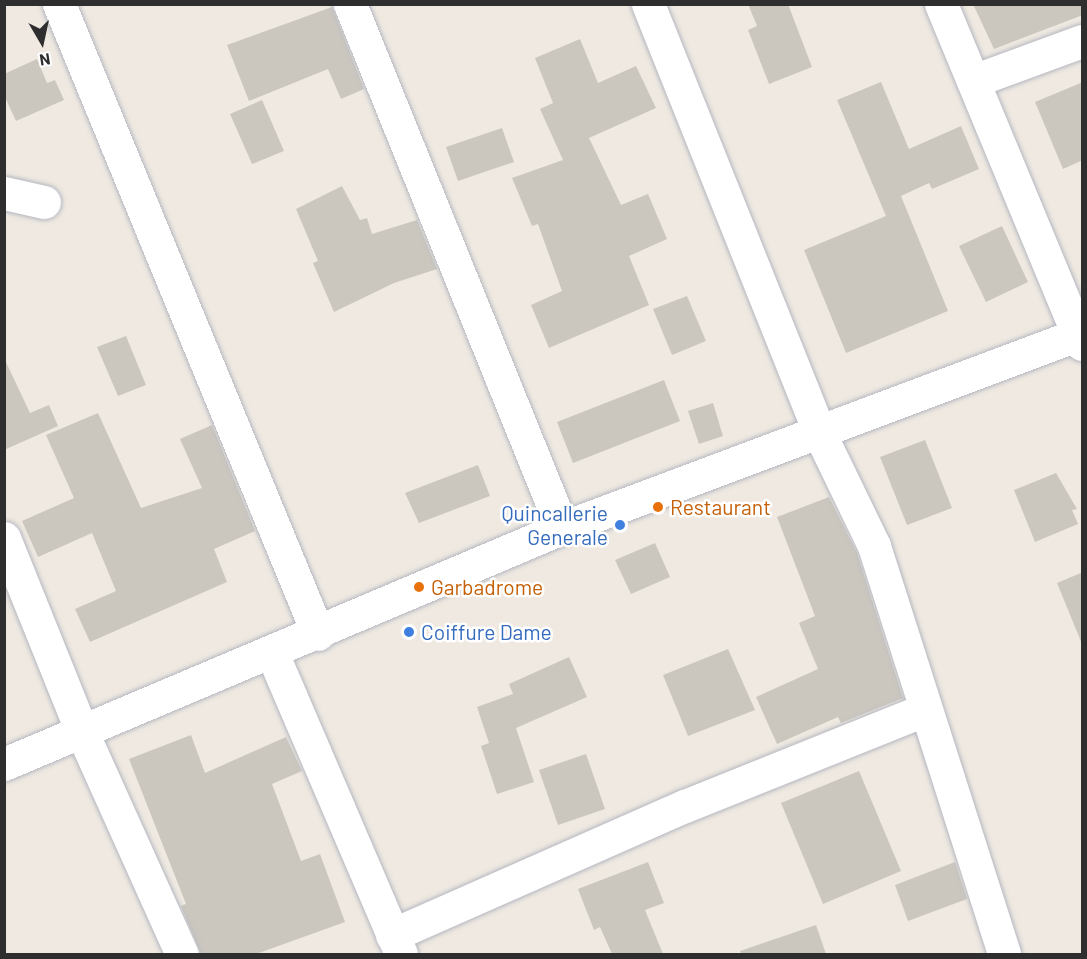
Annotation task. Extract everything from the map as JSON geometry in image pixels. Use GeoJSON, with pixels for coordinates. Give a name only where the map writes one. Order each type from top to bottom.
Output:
{"type":"FeatureCollection","features":[{"type":"Feature","properties":{"kind":"street"},"geometry":{"type":"LineString","coordinates":[[59,4],[318,634]]}},
{"type":"Feature","properties":{"kind":"street"},"geometry":{"type":"LineString","coordinates":[[350,4],[562,528]]}},
{"type":"Feature","properties":{"kind":"street"},"geometry":{"type":"LineString","coordinates":[[648,4],[818,430],[874,546],[924,710],[1004,954]]}},
{"type":"Feature","properties":{"kind":"street"},"geometry":{"type":"LineString","coordinates":[[4,764],[318,634],[562,528],[818,430],[1081,337],[941,4]]}},
{"type":"Feature","properties":{"kind":"street"},"geometry":{"type":"LineString","coordinates":[[973,81],[1083,41]]}},
{"type":"Feature","properties":{"kind":"street"},"geometry":{"type":"LineString","coordinates":[[4,194],[44,202]]}},
{"type":"Feature","properties":{"kind":"street"},"geometry":{"type":"LineString","coordinates":[[4,538],[82,732],[182,954]]}},
{"type":"Feature","properties":{"kind":"street"},"geometry":{"type":"LineString","coordinates":[[272,653],[396,945],[685,806],[924,710]]}},
{"type":"Feature","properties":{"kind":"building"},"geometry":{"type":"Polygon","coordinates":[[[748,4],[788,4],[812,67],[769,84],[748,30],[757,26],[748,4]]]}},
{"type":"Feature","properties":{"kind":"building"},"geometry":{"type":"Polygon","coordinates":[[[973,4],[1083,4],[1083,15],[994,49],[973,4]]]}},
{"type":"Feature","properties":{"kind":"building"},"geometry":{"type":"Polygon","coordinates":[[[332,7],[364,89],[341,99],[328,69],[249,101],[227,45],[332,7]]]}},
{"type":"Feature","properties":{"kind":"building"},"geometry":{"type":"Polygon","coordinates":[[[580,39],[598,83],[636,66],[656,108],[589,138],[621,205],[648,194],[667,239],[629,256],[649,305],[549,348],[531,305],[562,291],[538,224],[532,226],[512,178],[563,160],[540,109],[553,103],[535,58],[580,39]]]}},
{"type":"Feature","properties":{"kind":"building"},"geometry":{"type":"Polygon","coordinates":[[[37,59],[47,83],[55,80],[64,100],[16,121],[4,95],[4,74],[37,59]]]}},
{"type":"Feature","properties":{"kind":"building"},"geometry":{"type":"Polygon","coordinates":[[[881,82],[909,149],[961,126],[979,169],[932,189],[929,183],[901,196],[948,311],[846,353],[804,250],[886,216],[837,100],[881,82]]]}},
{"type":"Feature","properties":{"kind":"building"},"geometry":{"type":"Polygon","coordinates":[[[1083,82],[1083,160],[1063,169],[1035,102],[1083,82]]]}},
{"type":"Feature","properties":{"kind":"building"},"geometry":{"type":"Polygon","coordinates":[[[262,100],[284,151],[252,164],[230,114],[262,100]]]}},
{"type":"Feature","properties":{"kind":"building"},"geometry":{"type":"Polygon","coordinates":[[[502,128],[514,162],[458,181],[446,147],[502,128]]]}},
{"type":"Feature","properties":{"kind":"building"},"geometry":{"type":"Polygon","coordinates":[[[342,186],[360,220],[367,218],[372,234],[417,220],[437,269],[394,283],[334,312],[313,263],[318,261],[296,209],[342,186]]]}},
{"type":"Feature","properties":{"kind":"building"},"geometry":{"type":"Polygon","coordinates":[[[1002,226],[1028,282],[986,302],[959,246],[1002,226]]]}},
{"type":"Feature","properties":{"kind":"building"},"geometry":{"type":"Polygon","coordinates":[[[687,296],[706,341],[672,355],[653,309],[687,296]]]}},
{"type":"Feature","properties":{"kind":"building"},"geometry":{"type":"Polygon","coordinates":[[[126,336],[146,385],[118,396],[97,347],[126,336]]]}},
{"type":"Feature","properties":{"kind":"building"},"geometry":{"type":"Polygon","coordinates":[[[4,358],[30,413],[49,405],[58,426],[4,450],[4,358]]]}},
{"type":"Feature","properties":{"kind":"building"},"geometry":{"type":"Polygon","coordinates":[[[664,380],[680,421],[573,463],[557,422],[664,380]]]}},
{"type":"Feature","properties":{"kind":"building"},"geometry":{"type":"Polygon","coordinates":[[[713,403],[723,436],[699,444],[688,411],[713,403]]]}},
{"type":"Feature","properties":{"kind":"building"},"geometry":{"type":"Polygon","coordinates":[[[98,413],[141,508],[202,488],[180,439],[212,425],[255,531],[214,549],[227,582],[90,642],[75,609],[116,591],[92,533],[38,557],[22,521],[74,498],[46,435],[98,413]]]}},
{"type":"Feature","properties":{"kind":"building"},"geometry":{"type":"Polygon","coordinates":[[[925,440],[952,508],[907,525],[880,457],[925,440]]]}},
{"type":"Feature","properties":{"kind":"building"},"geometry":{"type":"Polygon","coordinates":[[[478,465],[490,496],[419,523],[405,493],[478,465]]]}},
{"type":"Feature","properties":{"kind":"building"},"geometry":{"type":"Polygon","coordinates":[[[1056,473],[1077,509],[1072,510],[1078,524],[1035,542],[1014,490],[1056,473]]]}},
{"type":"Feature","properties":{"kind":"building"},"geometry":{"type":"Polygon","coordinates":[[[829,497],[857,553],[903,698],[841,723],[838,717],[777,744],[756,697],[818,669],[799,623],[815,616],[777,517],[829,497]]]}},
{"type":"Feature","properties":{"kind":"building"},"geometry":{"type":"Polygon","coordinates":[[[655,543],[670,577],[631,594],[615,560],[655,543]]]}},
{"type":"Feature","properties":{"kind":"building"},"geometry":{"type":"Polygon","coordinates":[[[1083,572],[1083,644],[1082,644],[1057,583],[1083,572]]]}},
{"type":"Feature","properties":{"kind":"building"},"geometry":{"type":"Polygon","coordinates":[[[728,649],[755,710],[688,736],[663,675],[728,649]]]}},
{"type":"Feature","properties":{"kind":"building"},"geometry":{"type":"Polygon","coordinates":[[[569,657],[587,697],[516,728],[534,782],[497,794],[481,746],[489,743],[477,707],[513,694],[509,684],[569,657]]]}},
{"type":"Feature","properties":{"kind":"building"},"geometry":{"type":"Polygon","coordinates":[[[191,735],[205,773],[286,737],[302,771],[272,784],[301,861],[320,854],[345,922],[256,954],[201,954],[181,906],[186,904],[129,759],[191,735]]]}},
{"type":"Feature","properties":{"kind":"building"},"geometry":{"type":"Polygon","coordinates":[[[586,754],[605,809],[558,825],[539,770],[586,754]]]}},
{"type":"Feature","properties":{"kind":"building"},"geometry":{"type":"Polygon","coordinates":[[[859,771],[901,871],[823,904],[781,803],[859,771]]]}},
{"type":"Feature","properties":{"kind":"building"},"geometry":{"type":"Polygon","coordinates":[[[648,862],[664,903],[645,910],[663,954],[612,954],[600,927],[594,930],[578,889],[648,862]]]}},
{"type":"Feature","properties":{"kind":"building"},"geometry":{"type":"Polygon","coordinates":[[[955,862],[967,899],[908,921],[895,885],[955,862]]]}},
{"type":"Feature","properties":{"kind":"building"},"geometry":{"type":"Polygon","coordinates":[[[816,925],[826,954],[741,954],[740,951],[816,925]]]}},
{"type":"Feature","properties":{"kind":"place","name":"Restaurant"},"geometry":{"type":"Point","coordinates":[658,507]}},
{"type":"Feature","properties":{"kind":"place","name":"Quincallerie Generale"},"geometry":{"type":"Point","coordinates":[620,525]}},
{"type":"Feature","properties":{"kind":"place","name":"Garbadrome"},"geometry":{"type":"Point","coordinates":[419,587]}},
{"type":"Feature","properties":{"kind":"place","name":"Coiffure Dame"},"geometry":{"type":"Point","coordinates":[409,632]}}]}
